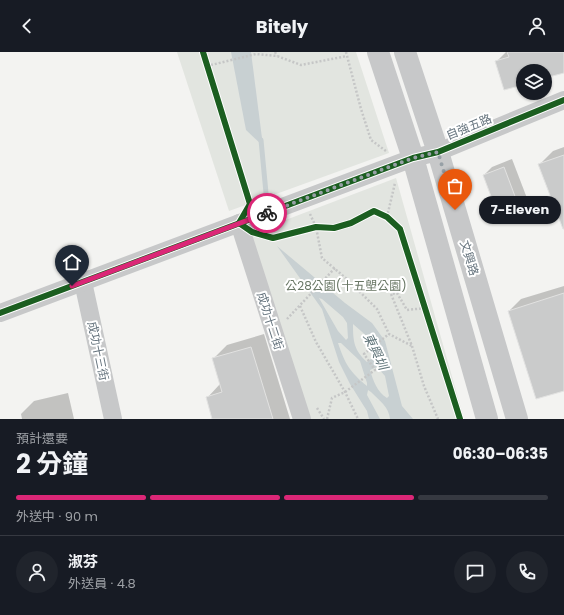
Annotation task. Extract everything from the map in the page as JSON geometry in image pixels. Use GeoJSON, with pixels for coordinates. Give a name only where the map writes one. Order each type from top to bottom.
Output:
{"type":"FeatureCollection","features":[{"type":"Feature","properties":{"kind":"street"},"geometry":{"type":"LineString","coordinates":[[378,52],[413,158],[487,419]]}},
{"type":"Feature","properties":{"kind":"street","name":"文興路"},"geometry":{"type":"LineString","coordinates":[[405,52],[438,152],[517,419]]}},
{"type":"Feature","properties":{"kind":"street","name":"自強五路"},"geometry":{"type":"LineString","coordinates":[[0,313],[413,158],[438,152],[564,100]]}},
{"type":"Feature","properties":{"kind":"street","name":"成功十二街"},"geometry":{"type":"LineString","coordinates":[[239,223],[302,419]]}},
{"type":"Feature","properties":{"kind":"street","name":"成功十三街"},"geometry":{"type":"LineString","coordinates":[[83,282],[113,419]]}},
{"type":"Feature","properties":{"kind":"path"},"geometry":{"type":"LineString","coordinates":[[275,52],[276,56]]}},
{"type":"Feature","properties":{"kind":"path"},"geometry":{"type":"LineString","coordinates":[[346,52],[360,109],[372,140],[388,153]]}},
{"type":"Feature","properties":{"kind":"path"},"geometry":{"type":"LineString","coordinates":[[207,66],[256,54],[276,56],[301,65],[347,56]]}},
{"type":"Feature","properties":{"kind":"path"},"geometry":{"type":"LineString","coordinates":[[205,59],[210,73]]}},
{"type":"Feature","properties":{"kind":"path"},"geometry":{"type":"LineString","coordinates":[[381,214],[390,219],[396,178]]}},
{"type":"Feature","properties":{"kind":"path"},"geometry":{"type":"LineString","coordinates":[[309,212],[319,227],[322,258],[348,280],[377,309],[389,334],[412,346]]}},
{"type":"Feature","properties":{"kind":"path"},"geometry":{"type":"LineString","coordinates":[[308,228],[319,227]]}},
{"type":"Feature","properties":{"kind":"path"},"geometry":{"type":"LineString","coordinates":[[274,333],[335,268]]}},
{"type":"Feature","properties":{"kind":"path"},"geometry":{"type":"LineString","coordinates":[[425,308],[407,310],[397,293],[391,294],[412,346],[424,386],[438,419]]}},
{"type":"Feature","properties":{"kind":"path"},"geometry":{"type":"LineString","coordinates":[[423,301],[428,316]]}},
{"type":"Feature","properties":{"kind":"path"},"geometry":{"type":"LineString","coordinates":[[300,306],[316,342],[345,392],[358,419]]}},
{"type":"Feature","properties":{"kind":"path"},"geometry":{"type":"LineString","coordinates":[[328,419],[332,398],[345,392],[374,370],[364,354],[389,334]]}},
{"type":"Feature","properties":{"kind":"green space"},"geometry":{"type":"Polygon","coordinates":[[[177,52],[356,52],[389,153],[229,211],[177,52]]]}},
{"type":"Feature","properties":{"kind":"green space","name":"公28公園(十五塱公園)"},"geometry":{"type":"Polygon","coordinates":[[[396,178],[464,419],[306,419],[249,234],[396,178]]]}},
{"type":"Feature","properties":{"kind":"water"},"geometry":{"type":"Polygon","coordinates":[[[231,52],[251,52],[263,146],[246,130],[231,52]]]}},
{"type":"Feature","properties":{"kind":"water"},"geometry":{"type":"Polygon","coordinates":[[[277,246],[345,303],[372,323],[385,341],[402,406],[413,419],[390,419],[386,407],[368,390],[367,395],[380,419],[369,419],[367,411],[350,384],[339,362],[322,309],[277,246]],[[319,298],[338,331],[346,340],[348,338],[347,323],[343,317],[319,298]],[[353,324],[355,345],[359,354],[367,362],[375,356],[369,338],[353,324]],[[338,343],[349,367],[367,386],[360,361],[341,343],[338,343]],[[377,367],[370,370],[378,389],[387,398],[389,396],[385,376],[377,367]]]}},
{"type":"Feature","properties":{"kind":"building"},"geometry":{"type":"Polygon","coordinates":[[[507,52],[564,52],[564,73],[552,76],[552,64],[516,64],[516,87],[504,90],[495,61],[509,57],[507,52]]]}},
{"type":"Feature","properties":{"kind":"building"},"geometry":{"type":"Polygon","coordinates":[[[564,155],[564,229],[563,229],[538,164],[564,155]]]}},
{"type":"Feature","properties":{"kind":"building"},"geometry":{"type":"Polygon","coordinates":[[[504,167],[522,215],[501,223],[483,175],[504,167]]]}},
{"type":"Feature","properties":{"kind":"building"},"geometry":{"type":"Polygon","coordinates":[[[564,293],[564,391],[536,399],[508,311],[564,293]]]}},
{"type":"Feature","properties":{"kind":"building"},"geometry":{"type":"Polygon","coordinates":[[[251,347],[273,419],[212,419],[206,397],[222,392],[212,358],[251,347]]]}},
{"type":"Feature","properties":{"kind":"waterway","name":"東興圳"},"geometry":{"type":"LineString","coordinates":[[261,140],[266,193]]}},
{"type":"Feature","properties":{"kind":"cycle path"},"geometry":{"type":"LineString","coordinates":[[203,52],[250,204],[239,223]]}},
{"type":"Feature","properties":{"kind":"cycle path"},"geometry":{"type":"LineString","coordinates":[[0,313],[413,158],[438,152],[564,100]]}},
{"type":"Feature","properties":{"kind":"cycle path"},"geometry":{"type":"LineString","coordinates":[[239,223],[252,232],[273,238],[316,227],[334,228],[351,223],[374,211],[387,217],[400,229],[460,419]]}},
{"type":"Feature","properties":{"kind":"way so far"},"geometry":{"type":"LineString","coordinates":[[267,213],[413,158],[438,152],[455,210]]}},
{"type":"Feature","properties":{"kind":"place","name":"7-Eleven"},"geometry":{"type":"Point","coordinates":[455,210]}},
{"type":"Feature","properties":{"kind":"route"},"geometry":{"type":"LineString","coordinates":[[72,286],[267,213]]}}]}
